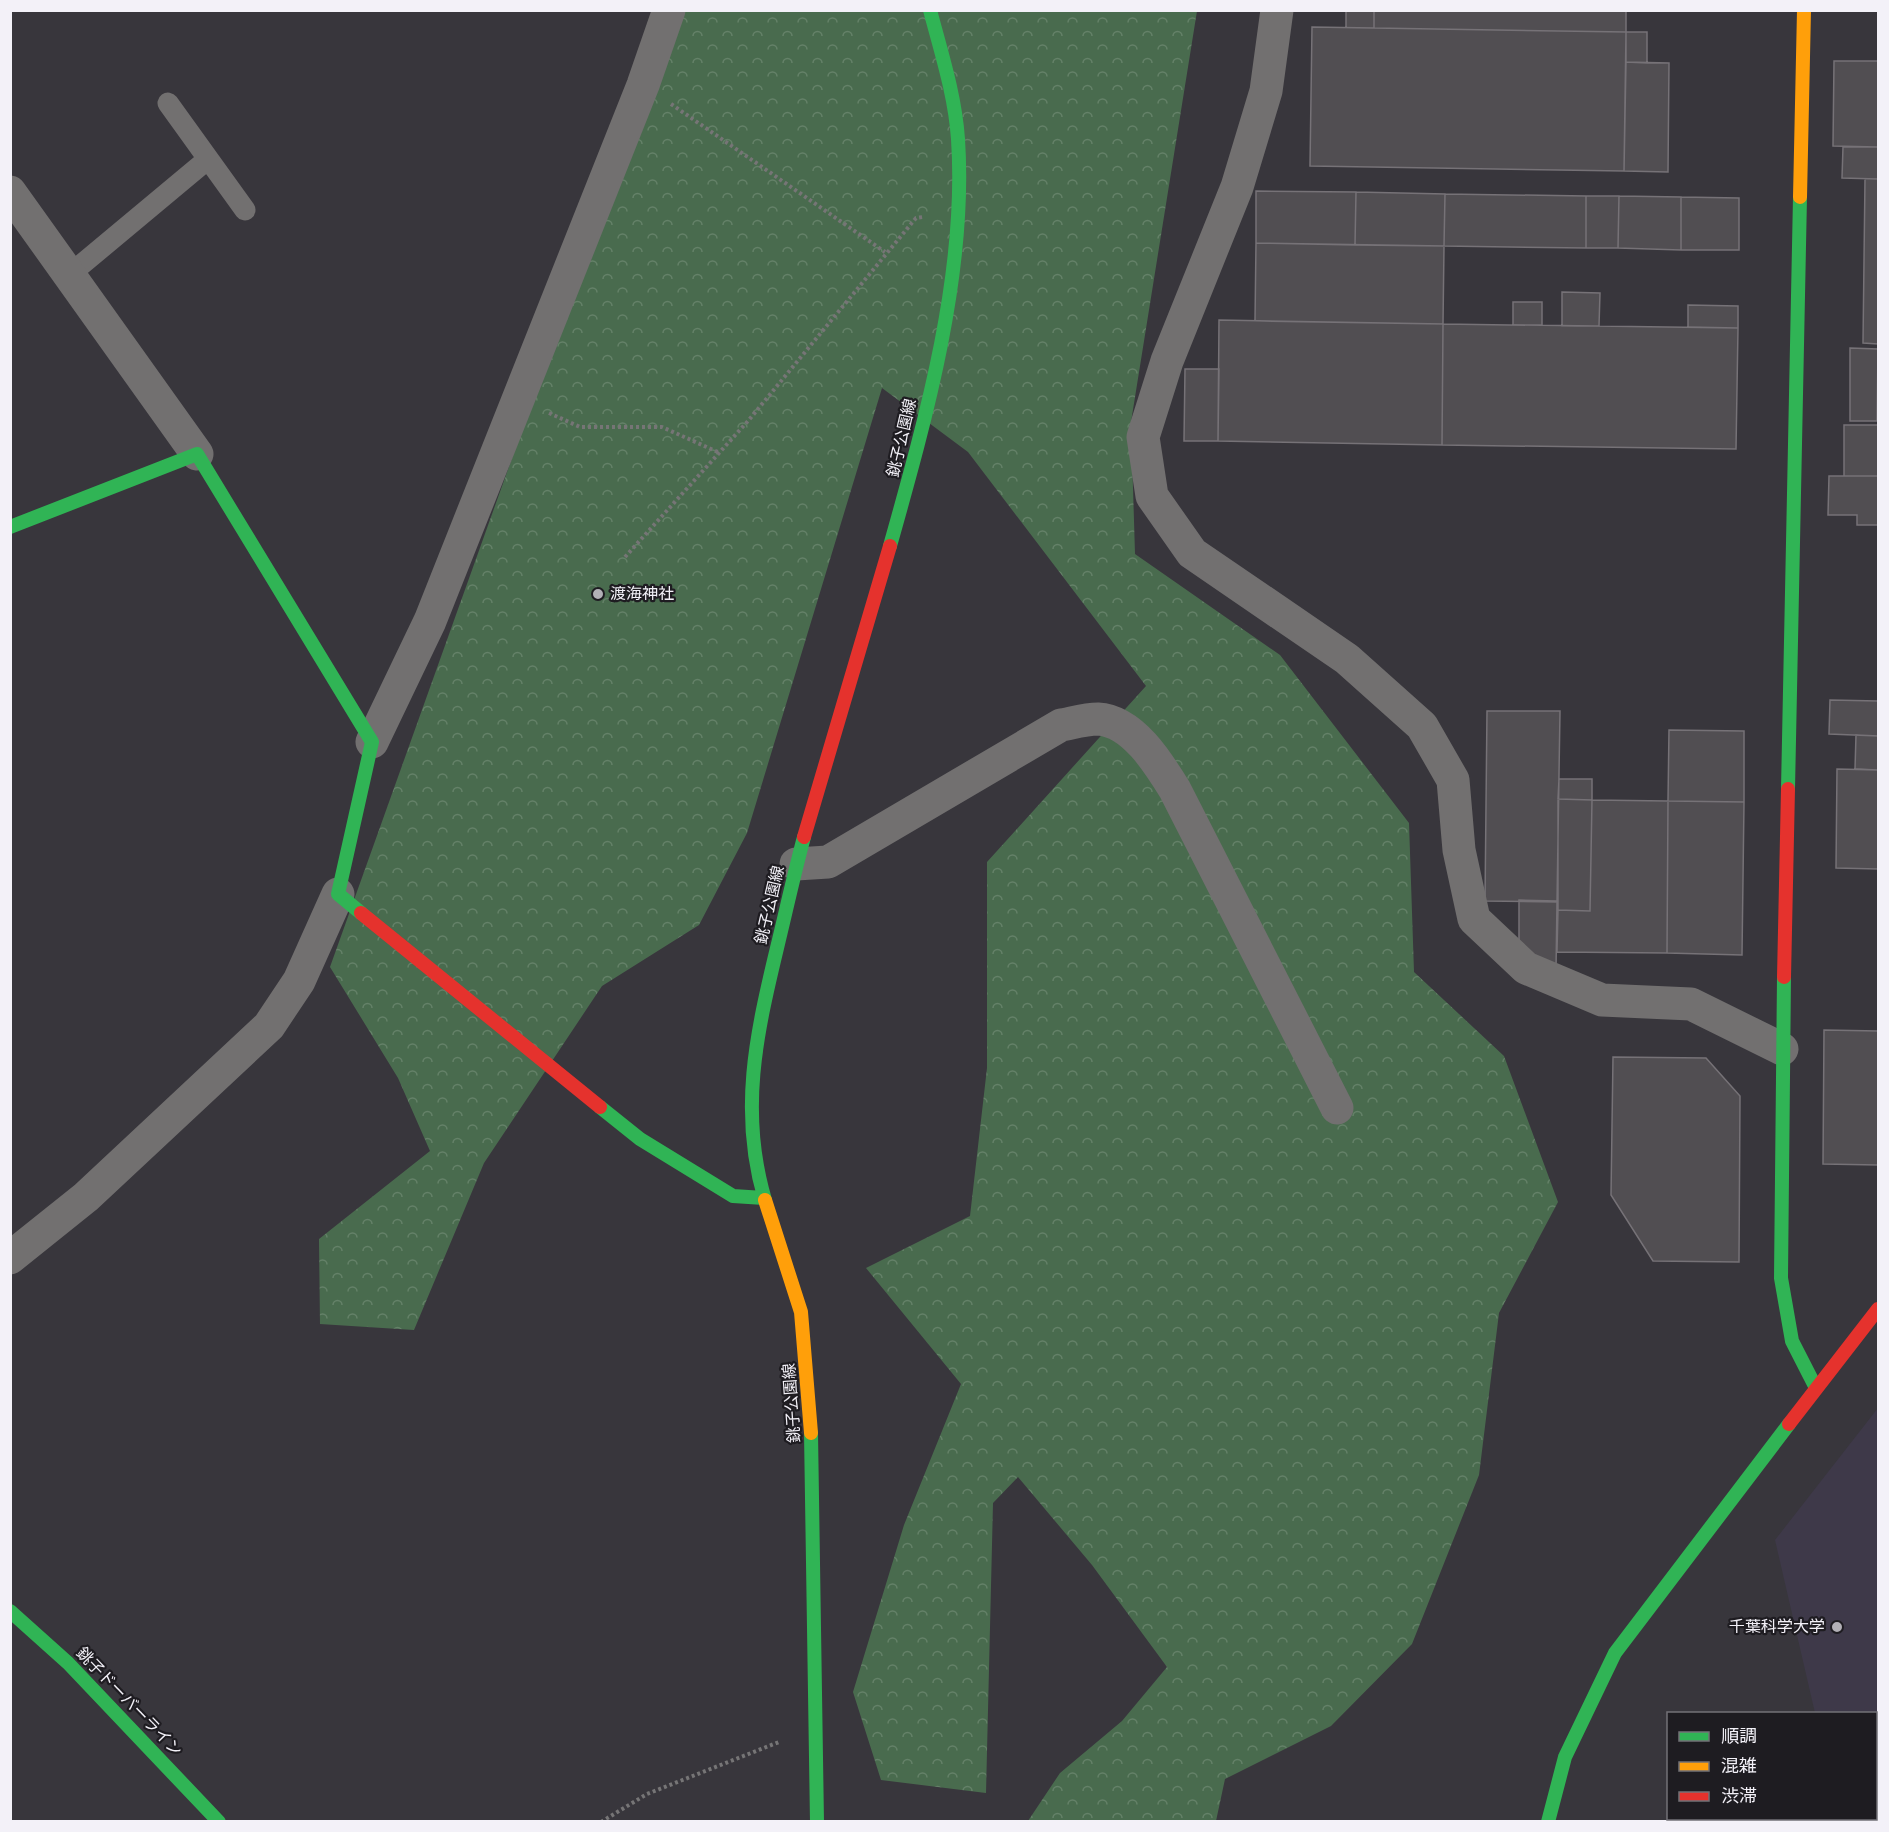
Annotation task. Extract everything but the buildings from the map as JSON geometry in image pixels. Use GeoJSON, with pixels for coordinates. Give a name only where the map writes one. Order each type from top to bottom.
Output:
{"type":"FeatureCollection","features":[{"type":"Feature","properties":{"kind":"street"},"geometry":{"type":"LineString","coordinates":[[10,1258],[86,1197],[269,1026],[299,981],[338,894],[372,742],[430,621],[639,96],[669,10]]}},
{"type":"Feature","properties":{"kind":"street","name":"銚子公園線"},"geometry":{"type":"LineString","coordinates":[[817,1821],[812,1738],[812,1425],[803,1324],[793,1276],[764,1198],[753,1146],[751,1091],[760,1024],[796,864],[917,455],[944,320],[956,213],[958,139],[948,75],[930,10]]}},
{"type":"Feature","properties":{"kind":"street"},"geometry":{"type":"LineString","coordinates":[[1277,10],[1266,91],[1237,187],[1167,361],[1143,437],[1152,496],[1192,553],[1347,659],[1422,726],[1453,780],[1459,850],[1474,919],[1526,968],[1602,1000],[1691,1004],[1782,1049]]}},
{"type":"Feature","properties":{"kind":"street"},"geometry":{"type":"LineString","coordinates":[[1804,10],[1782,1049],[1781,1278],[1792,1341],[1815,1388]]}},
{"type":"Feature","properties":{"kind":"street"},"geometry":{"type":"LineString","coordinates":[[10,192],[197,454],[372,742]]}},
{"type":"Feature","properties":{"kind":"street"},"geometry":{"type":"LineString","coordinates":[[10,527],[197,454]]}},
{"type":"Feature","properties":{"kind":"street"},"geometry":{"type":"LineString","coordinates":[[796,864],[828,862],[1061,725],[1099,719],[1128,731],[1152,753],[1175,790],[1337,1108]]}},
{"type":"Feature","properties":{"kind":"street"},"geometry":{"type":"LineString","coordinates":[[338,894],[640,1139],[733,1196],[764,1198]]}},
{"type":"Feature","properties":{"kind":"street"},"geometry":{"type":"LineString","coordinates":[[1548,1821],[1565,1757],[1615,1653],[1815,1388],[1878,1309]]}},
{"type":"Feature","properties":{"kind":"street","name":"銚子ドーバーライン"},"geometry":{"type":"LineString","coordinates":[[10,1611],[68,1663],[219,1821]]}},
{"type":"Feature","properties":{"kind":"lane"},"geometry":{"type":"LineString","coordinates":[[168,104],[245,210]]}},
{"type":"Feature","properties":{"kind":"lane"},"geometry":{"type":"LineString","coordinates":[[69,275],[208,159]]}},
{"type":"Feature","properties":{"kind":"path"},"geometry":{"type":"LineString","coordinates":[[664,99],[885,252]]}},
{"type":"Feature","properties":{"kind":"path"},"geometry":{"type":"LineString","coordinates":[[625,557],[720,453],[885,252],[916,218],[956,213]]}},
{"type":"Feature","properties":{"kind":"path"},"geometry":{"type":"LineString","coordinates":[[517,399],[580,427],[662,427],[720,453]]}},
{"type":"Feature","properties":{"kind":"path"},"geometry":{"type":"LineString","coordinates":[[601,1821],[658,1789],[790,1738],[812,1738]]}},
{"type":"Feature","properties":{"kind":"shaded area","name":"千葉科学大学"},"geometry":{"type":"Polygon","coordinates":[[[1878,1408],[1878,1821],[1839,1821],[1877,1820],[1877,1712],[1815,1712],[1775,1540],[1878,1408]]]}},
{"type":"Feature","properties":{"kind":"green space"},"geometry":{"type":"Polygon","coordinates":[[[672,11],[1197,11],[1131,422],[1135,554],[1280,655],[1409,823],[1414,972],[1504,1056],[1558,1202],[1499,1313],[1479,1475],[1412,1644],[1331,1726],[1225,1779],[1216,1821],[1028,1821],[1060,1773],[1122,1721],[1167,1667],[1092,1565],[1018,1477],[993,1503],[986,1793],[881,1780],[853,1692],[904,1525],[961,1384],[866,1268],[970,1216],[987,1068],[987,862],[1146,686],[968,452],[882,388],[747,833],[699,925],[602,986],[484,1163],[414,1330],[320,1324],[319,1239],[430,1151],[398,1078],[330,967],[672,11]]]}},
{"type":"Feature","properties":{"kind":"traffic: fast"},"geometry":{"type":"LineString","coordinates":[[890,546],[930,396],[950,293],[956,241],[959,190],[958,139],[954,106],[930,10]]}},
{"type":"Feature","properties":{"kind":"traffic: fast"},"geometry":{"type":"LineString","coordinates":[[1788,789],[1800,197]]}},
{"type":"Feature","properties":{"kind":"traffic: fast"},"geometry":{"type":"LineString","coordinates":[[10,527],[197,454],[372,742],[338,894],[361,913]]}},
{"type":"Feature","properties":{"kind":"traffic: fast"},"geometry":{"type":"LineString","coordinates":[[765,1200],[753,1136],[753,1074],[769,980],[804,837]]}},
{"type":"Feature","properties":{"kind":"traffic: fast"},"geometry":{"type":"LineString","coordinates":[[1784,977],[1781,1278],[1792,1341],[1816,1388]]}},
{"type":"Feature","properties":{"kind":"traffic: fast"},"geometry":{"type":"LineString","coordinates":[[600,1107],[640,1139],[733,1196],[764,1198]]}},
{"type":"Feature","properties":{"kind":"traffic: fast"},"geometry":{"type":"LineString","coordinates":[[1548,1822],[1565,1757],[1615,1653],[1789,1424]]}},
{"type":"Feature","properties":{"kind":"traffic: fast"},"geometry":{"type":"LineString","coordinates":[[811,1433],[817,1822]]}},
{"type":"Feature","properties":{"kind":"traffic: fast"},"geometry":{"type":"LineString","coordinates":[[10,1611],[68,1663],[219,1822]]}},
{"type":"Feature","properties":{"kind":"traffic: slow"},"geometry":{"type":"LineString","coordinates":[[1800,197],[1804,10]]}},
{"type":"Feature","properties":{"kind":"traffic: slow"},"geometry":{"type":"LineString","coordinates":[[765,1200],[801,1312],[811,1433]]}},
{"type":"Feature","properties":{"kind":"traffic: jam"},"geometry":{"type":"LineString","coordinates":[[804,837],[890,546]]}},
{"type":"Feature","properties":{"kind":"traffic: jam"},"geometry":{"type":"LineString","coordinates":[[1784,977],[1788,789]]}},
{"type":"Feature","properties":{"kind":"traffic: jam"},"geometry":{"type":"LineString","coordinates":[[361,913],[600,1107]]}},
{"type":"Feature","properties":{"kind":"traffic: jam"},"geometry":{"type":"LineString","coordinates":[[1789,1424],[1878,1309]]}},
{"type":"Feature","properties":{"kind":"place","name":"渡海神社"},"geometry":{"type":"Point","coordinates":[598,594]}},
{"type":"Feature","properties":{"kind":"place","name":"千葉科学大学"},"geometry":{"type":"Point","coordinates":[1837,1627]}}]}
